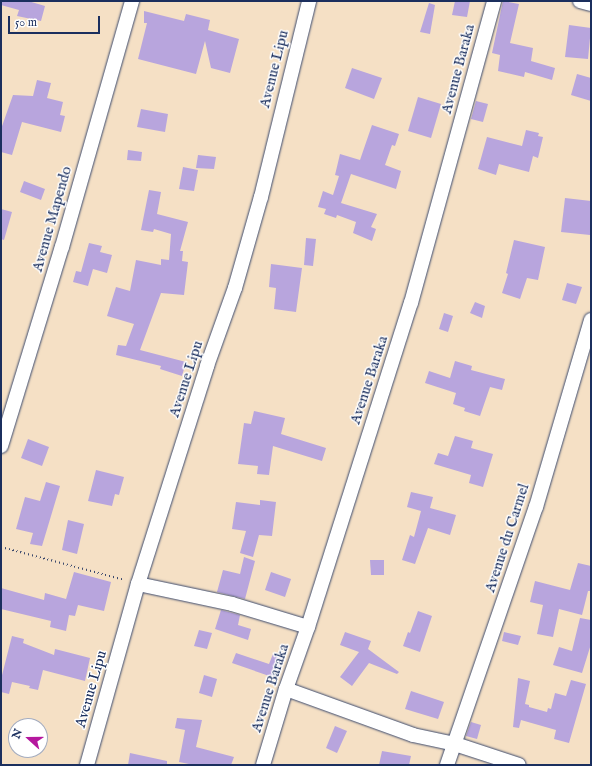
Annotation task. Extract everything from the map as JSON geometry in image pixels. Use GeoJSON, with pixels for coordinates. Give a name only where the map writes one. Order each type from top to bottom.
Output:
{"type":"FeatureCollection","features":[{"type":"Feature","properties":{"kind":"street","name":"Avenue Mapendo"},"geometry":{"type":"LineString","coordinates":[[1,446],[62,247],[132,1]]}},
{"type":"Feature","properties":{"kind":"street","name":"Avenue Lipu"},"geometry":{"type":"LineString","coordinates":[[87,765],[138,584],[207,366],[235,288],[257,212],[309,1]]}},
{"type":"Feature","properties":{"kind":"street","name":"Avenue Baraka"},"geometry":{"type":"LineString","coordinates":[[263,765],[286,689],[308,627],[411,303],[494,1]]}},
{"type":"Feature","properties":{"kind":"street"},"geometry":{"type":"LineString","coordinates":[[580,1],[591,4]]}},
{"type":"Feature","properties":{"kind":"street","name":"Avenue du Carmel"},"geometry":{"type":"LineString","coordinates":[[447,765],[536,507],[591,320]]}},
{"type":"Feature","properties":{"kind":"street"},"geometry":{"type":"LineString","coordinates":[[138,584],[232,604],[308,627]]}},
{"type":"Feature","properties":{"kind":"street"},"geometry":{"type":"LineString","coordinates":[[286,689],[414,735],[455,744],[519,765]]}},
{"type":"Feature","properties":{"kind":"path"},"geometry":{"type":"LineString","coordinates":[[1,547],[138,584]]}},
{"type":"Feature","properties":{"kind":"building"},"geometry":{"type":"Polygon","coordinates":[[[1,1],[28,1],[45,6],[41,21],[17,16],[19,10],[1,5],[1,1]]]}},
{"type":"Feature","properties":{"kind":"building"},"geometry":{"type":"Polygon","coordinates":[[[455,1],[470,1],[467,17],[452,15],[455,1]]]}},
{"type":"Feature","properties":{"kind":"building"},"geometry":{"type":"Polygon","coordinates":[[[503,1],[519,4],[510,43],[533,48],[531,61],[555,68],[552,80],[525,72],[524,77],[498,71],[500,55],[492,53],[503,1]]]}},
{"type":"Feature","properties":{"kind":"building"},"geometry":{"type":"Polygon","coordinates":[[[429,3],[435,5],[430,34],[420,32],[429,3]]]}},
{"type":"Feature","properties":{"kind":"building"},"geometry":{"type":"Polygon","coordinates":[[[144,11],[184,21],[186,14],[210,20],[208,30],[239,39],[230,73],[211,68],[205,41],[196,74],[138,59],[147,23],[144,23],[144,11]]]}},
{"type":"Feature","properties":{"kind":"building"},"geometry":{"type":"Polygon","coordinates":[[[569,25],[591,28],[588,59],[565,57],[569,25]]]}},
{"type":"Feature","properties":{"kind":"building"},"geometry":{"type":"Polygon","coordinates":[[[352,68],[382,78],[374,99],[345,88],[352,68]]]}},
{"type":"Feature","properties":{"kind":"building"},"geometry":{"type":"Polygon","coordinates":[[[577,74],[591,78],[591,101],[571,95],[577,74]]]}},
{"type":"Feature","properties":{"kind":"building"},"geometry":{"type":"Polygon","coordinates":[[[37,80],[51,83],[47,98],[63,102],[60,115],[65,116],[61,132],[22,122],[12,155],[1,152],[1,129],[13,95],[33,96],[37,80]]]}},
{"type":"Feature","properties":{"kind":"building"},"geometry":{"type":"Polygon","coordinates":[[[418,97],[441,104],[431,138],[408,131],[418,97]]]}},
{"type":"Feature","properties":{"kind":"building"},"geometry":{"type":"Polygon","coordinates":[[[476,101],[488,104],[483,122],[471,119],[476,101]]]}},
{"type":"Feature","properties":{"kind":"building"},"geometry":{"type":"Polygon","coordinates":[[[141,109],[168,114],[165,132],[137,127],[141,109]]]}},
{"type":"Feature","properties":{"kind":"building"},"geometry":{"type":"Polygon","coordinates":[[[372,125],[399,134],[395,146],[392,145],[385,165],[401,171],[396,189],[351,174],[341,203],[377,214],[371,227],[376,229],[372,241],[353,233],[356,222],[337,215],[336,218],[324,214],[326,209],[318,207],[323,191],[333,195],[339,176],[335,175],[340,154],[360,160],[372,125]]]}},
{"type":"Feature","properties":{"kind":"building"},"geometry":{"type":"Polygon","coordinates":[[[526,130],[539,133],[538,136],[543,137],[538,158],[533,156],[529,172],[499,164],[496,175],[478,169],[487,137],[522,146],[526,130]]]}},
{"type":"Feature","properties":{"kind":"building"},"geometry":{"type":"Polygon","coordinates":[[[128,150],[142,152],[141,161],[127,160],[128,150]]]}},
{"type":"Feature","properties":{"kind":"building"},"geometry":{"type":"Polygon","coordinates":[[[198,155],[216,157],[214,169],[196,168],[198,155]]]}},
{"type":"Feature","properties":{"kind":"building"},"geometry":{"type":"Polygon","coordinates":[[[183,167],[198,170],[194,191],[179,189],[183,167]]]}},
{"type":"Feature","properties":{"kind":"building"},"geometry":{"type":"Polygon","coordinates":[[[24,181],[45,189],[41,200],[20,192],[24,181]]]}},
{"type":"Feature","properties":{"kind":"building"},"geometry":{"type":"Polygon","coordinates":[[[149,190],[161,192],[157,214],[188,222],[180,251],[183,251],[182,261],[188,262],[184,295],[161,293],[140,350],[186,362],[182,376],[160,369],[161,366],[116,355],[118,345],[126,346],[134,324],[107,316],[116,287],[130,291],[136,260],[161,265],[161,259],[169,260],[171,234],[154,229],[153,232],[141,230],[149,190]]]}},
{"type":"Feature","properties":{"kind":"building"},"geometry":{"type":"Polygon","coordinates":[[[565,198],[591,201],[590,235],[561,232],[565,198]]]}},
{"type":"Feature","properties":{"kind":"building"},"geometry":{"type":"Polygon","coordinates":[[[1,209],[12,212],[4,240],[1,239],[1,209]]]}},
{"type":"Feature","properties":{"kind":"building"},"geometry":{"type":"Polygon","coordinates":[[[306,238],[316,239],[313,266],[304,265],[306,238]]]}},
{"type":"Feature","properties":{"kind":"building"},"geometry":{"type":"Polygon","coordinates":[[[514,240],[545,247],[538,280],[527,278],[520,299],[502,293],[508,274],[506,273],[514,240]]]}},
{"type":"Feature","properties":{"kind":"building"},"geometry":{"type":"Polygon","coordinates":[[[89,243],[102,246],[100,252],[112,255],[107,273],[93,269],[88,286],[73,282],[76,271],[81,272],[89,243]]]}},
{"type":"Feature","properties":{"kind":"building"},"geometry":{"type":"Polygon","coordinates":[[[271,264],[302,268],[296,312],[274,309],[276,288],[269,287],[271,264]]]}},
{"type":"Feature","properties":{"kind":"building"},"geometry":{"type":"Polygon","coordinates":[[[567,283],[582,287],[576,304],[562,300],[567,283]]]}},
{"type":"Feature","properties":{"kind":"building"},"geometry":{"type":"Polygon","coordinates":[[[475,302],[485,306],[482,318],[470,313],[475,302]]]}},
{"type":"Feature","properties":{"kind":"building"},"geometry":{"type":"Polygon","coordinates":[[[444,313],[453,316],[448,332],[439,329],[444,313]]]}},
{"type":"Feature","properties":{"kind":"building"},"geometry":{"type":"Polygon","coordinates":[[[455,361],[472,366],[471,370],[505,379],[502,390],[490,387],[480,416],[464,411],[465,408],[453,404],[456,393],[425,383],[429,371],[450,378],[455,361]]]}},
{"type":"Feature","properties":{"kind":"building"},"geometry":{"type":"Polygon","coordinates":[[[254,411],[285,418],[281,434],[326,448],[322,461],[273,446],[269,475],[257,474],[258,466],[238,464],[244,423],[251,424],[254,411]]]}},
{"type":"Feature","properties":{"kind":"building"},"geometry":{"type":"Polygon","coordinates":[[[455,436],[473,441],[471,448],[493,454],[483,487],[469,483],[471,475],[434,464],[438,453],[448,456],[455,436]]]}},
{"type":"Feature","properties":{"kind":"building"},"geometry":{"type":"Polygon","coordinates":[[[28,439],[49,447],[42,466],[21,458],[28,439]]]}},
{"type":"Feature","properties":{"kind":"building"},"geometry":{"type":"Polygon","coordinates":[[[96,470],[124,477],[119,495],[115,494],[112,506],[88,501],[96,470]]]}},
{"type":"Feature","properties":{"kind":"building"},"geometry":{"type":"Polygon","coordinates":[[[46,482],[60,486],[42,546],[30,544],[33,533],[16,529],[25,497],[40,501],[46,482]]]}},
{"type":"Feature","properties":{"kind":"building"},"geometry":{"type":"Polygon","coordinates":[[[411,492],[433,497],[430,508],[456,515],[450,535],[428,528],[415,564],[402,560],[410,535],[414,537],[421,511],[407,507],[411,492]]]}},
{"type":"Feature","properties":{"kind":"building"},"geometry":{"type":"Polygon","coordinates":[[[260,500],[276,502],[272,536],[259,535],[253,557],[240,553],[246,531],[232,529],[236,502],[260,505],[260,500]]]}},
{"type":"Feature","properties":{"kind":"building"},"geometry":{"type":"Polygon","coordinates":[[[68,520],[84,524],[77,554],[62,550],[68,520]]]}},
{"type":"Feature","properties":{"kind":"building"},"geometry":{"type":"Polygon","coordinates":[[[244,557],[255,561],[245,599],[217,592],[223,570],[240,574],[244,557]]]}},
{"type":"Feature","properties":{"kind":"building"},"geometry":{"type":"Polygon","coordinates":[[[370,560],[384,560],[384,575],[371,575],[370,560]]]}},
{"type":"Feature","properties":{"kind":"building"},"geometry":{"type":"Polygon","coordinates":[[[578,563],[591,566],[591,591],[588,591],[582,615],[559,609],[553,637],[537,634],[543,605],[530,602],[535,581],[570,590],[578,563]]]}},
{"type":"Feature","properties":{"kind":"building"},"geometry":{"type":"Polygon","coordinates":[[[74,572],[111,582],[104,611],[78,605],[75,616],[69,615],[66,631],[50,627],[51,621],[1,609],[1,588],[44,600],[45,593],[66,599],[74,572]]]}},
{"type":"Feature","properties":{"kind":"building"},"geometry":{"type":"Polygon","coordinates":[[[271,572],[291,579],[285,597],[265,590],[271,572]]]}},
{"type":"Feature","properties":{"kind":"building"},"geometry":{"type":"Polygon","coordinates":[[[221,610],[240,615],[238,625],[251,629],[248,640],[215,629],[221,610]]]}},
{"type":"Feature","properties":{"kind":"building"},"geometry":{"type":"Polygon","coordinates":[[[418,611],[432,616],[420,652],[403,646],[408,632],[410,633],[418,611]]]}},
{"type":"Feature","properties":{"kind":"building"},"geometry":{"type":"Polygon","coordinates":[[[580,618],[591,620],[591,644],[582,673],[553,665],[559,647],[572,651],[580,618]]]}},
{"type":"Feature","properties":{"kind":"building"},"geometry":{"type":"Polygon","coordinates":[[[199,630],[212,633],[207,649],[194,646],[199,630]]]}},
{"type":"Feature","properties":{"kind":"building"},"geometry":{"type":"Polygon","coordinates":[[[345,632],[371,641],[368,649],[399,672],[397,674],[369,663],[352,686],[340,677],[359,652],[340,645],[345,632]]]}},
{"type":"Feature","properties":{"kind":"building"},"geometry":{"type":"Polygon","coordinates":[[[504,632],[521,636],[518,645],[502,641],[504,632]]]}},
{"type":"Feature","properties":{"kind":"building"},"geometry":{"type":"Polygon","coordinates":[[[12,636],[24,639],[23,643],[54,655],[55,649],[90,658],[85,681],[43,670],[38,690],[29,688],[30,686],[12,682],[9,694],[1,692],[1,679],[12,636]]]}},
{"type":"Feature","properties":{"kind":"building"},"geometry":{"type":"Polygon","coordinates":[[[236,653],[269,664],[273,654],[282,657],[275,678],[232,663],[236,653]]]}},
{"type":"Feature","properties":{"kind":"building"},"geometry":{"type":"Polygon","coordinates":[[[204,675],[217,679],[212,697],[199,693],[204,675]]]}},
{"type":"Feature","properties":{"kind":"building"},"geometry":{"type":"Polygon","coordinates":[[[518,678],[530,681],[525,704],[529,705],[529,707],[547,712],[548,708],[551,709],[555,693],[566,696],[571,680],[586,684],[569,743],[554,739],[556,730],[521,720],[519,728],[513,727],[518,678]]]}},
{"type":"Feature","properties":{"kind":"building"},"geometry":{"type":"Polygon","coordinates":[[[411,691],[444,702],[438,719],[405,709],[411,691]]]}},
{"type":"Feature","properties":{"kind":"building"},"geometry":{"type":"Polygon","coordinates":[[[177,718],[202,720],[196,747],[234,757],[231,765],[194,765],[179,762],[185,730],[175,728],[177,718]]]}},
{"type":"Feature","properties":{"kind":"building"},"geometry":{"type":"Polygon","coordinates":[[[471,722],[481,725],[477,739],[466,736],[471,722]]]}},
{"type":"Feature","properties":{"kind":"building"},"geometry":{"type":"Polygon","coordinates":[[[335,726],[347,731],[337,753],[326,748],[335,726]]]}},
{"type":"Feature","properties":{"kind":"building"},"geometry":{"type":"Polygon","coordinates":[[[382,751],[411,756],[409,765],[379,765],[382,751]]]}},
{"type":"Feature","properties":{"kind":"building"},"geometry":{"type":"Polygon","coordinates":[[[130,753],[167,761],[167,765],[128,765],[130,753]]]}}]}
